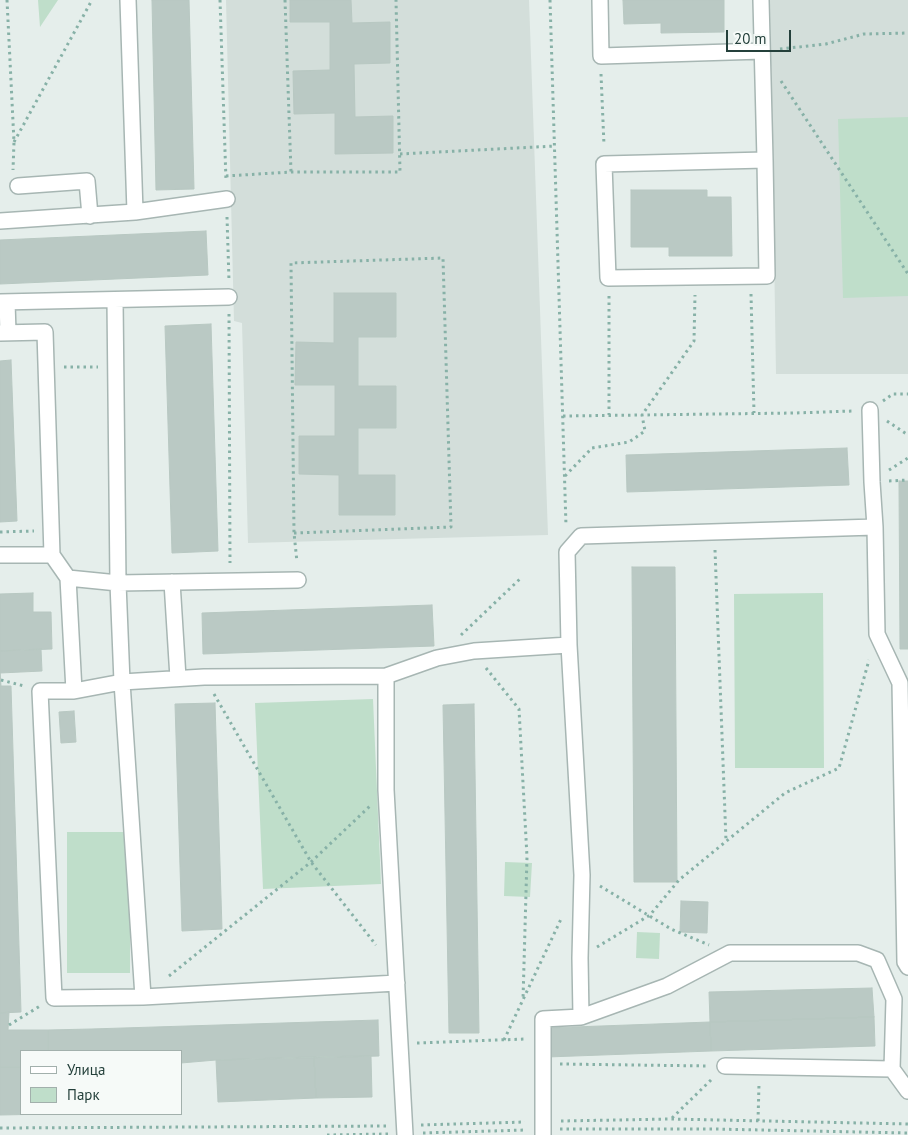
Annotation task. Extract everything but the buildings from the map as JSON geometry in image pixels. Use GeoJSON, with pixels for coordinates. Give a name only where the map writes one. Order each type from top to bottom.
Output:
{"type":"FeatureCollection","features":[{"type":"Feature","properties":{"kind":"lane"},"geometry":{"type":"LineString","coordinates":[[128,0],[135,212]]}},
{"type":"Feature","properties":{"kind":"lane"},"geometry":{"type":"LineString","coordinates":[[600,0],[601,56],[762,51]]}},
{"type":"Feature","properties":{"kind":"lane"},"geometry":{"type":"LineString","coordinates":[[761,0],[765,160],[767,276],[608,278],[604,164],[765,160]]}},
{"type":"Feature","properties":{"kind":"lane"},"geometry":{"type":"LineString","coordinates":[[15,179],[87,181],[90,216]]}},
{"type":"Feature","properties":{"kind":"lane"},"geometry":{"type":"LineString","coordinates":[[0,221],[135,212],[227,199]]}},
{"type":"Feature","properties":{"kind":"lane"},"geometry":{"type":"LineString","coordinates":[[74,691],[68,578],[52,555],[45,332],[4,333],[4,302],[229,298]]}},
{"type":"Feature","properties":{"kind":"lane"},"geometry":{"type":"LineString","coordinates":[[115,300],[118,583],[122,682],[143,997]]}},
{"type":"Feature","properties":{"kind":"lane"},"geometry":{"type":"LineString","coordinates":[[870,410],[877,634],[900,684],[905,962],[908,967]]}},
{"type":"Feature","properties":{"kind":"lane"},"geometry":{"type":"LineString","coordinates":[[581,1017],[582,875],[569,645],[567,552],[581,536],[875,527]]}},
{"type":"Feature","properties":{"kind":"lane"},"geometry":{"type":"LineString","coordinates":[[0,555],[52,555]]}},
{"type":"Feature","properties":{"kind":"lane"},"geometry":{"type":"LineString","coordinates":[[68,578],[118,583],[298,580]]}},
{"type":"Feature","properties":{"kind":"lane"},"geometry":{"type":"LineString","coordinates":[[172,582],[178,678]]}},
{"type":"Feature","properties":{"kind":"lane"},"geometry":{"type":"LineString","coordinates":[[397,983],[143,997],[54,998],[40,690],[74,691],[122,682],[178,678],[386,676],[437,658],[474,651],[569,645]]}},
{"type":"Feature","properties":{"kind":"lane"},"geometry":{"type":"LineString","coordinates":[[386,676],[386,790],[405,1131]]}},
{"type":"Feature","properties":{"kind":"lane"},"geometry":{"type":"LineString","coordinates":[[543,1128],[543,1019],[581,1017],[667,986],[730,953],[858,953],[877,960],[894,999],[892,1069],[908,1092]]}},
{"type":"Feature","properties":{"kind":"lane"},"geometry":{"type":"LineString","coordinates":[[725,1066],[892,1069]]}},
{"type":"Feature","properties":{"kind":"path"},"geometry":{"type":"LineString","coordinates":[[7,0],[15,179]]}},
{"type":"Feature","properties":{"kind":"path"},"geometry":{"type":"LineString","coordinates":[[14,142],[92,0]]}},
{"type":"Feature","properties":{"kind":"path"},"geometry":{"type":"LineString","coordinates":[[285,0],[291,172]]}},
{"type":"Feature","properties":{"kind":"path"},"geometry":{"type":"LineString","coordinates":[[226,176],[291,172],[400,172],[396,0]]}},
{"type":"Feature","properties":{"kind":"path"},"geometry":{"type":"LineString","coordinates":[[550,0],[567,552]]}},
{"type":"Feature","properties":{"kind":"path"},"geometry":{"type":"LineString","coordinates":[[762,51],[826,44],[864,34],[908,33]]}},
{"type":"Feature","properties":{"kind":"path"},"geometry":{"type":"LineString","coordinates":[[601,56],[604,164]]}},
{"type":"Feature","properties":{"kind":"path"},"geometry":{"type":"LineString","coordinates":[[778,76],[908,274]]}},
{"type":"Feature","properties":{"kind":"path"},"geometry":{"type":"LineString","coordinates":[[400,154],[555,146]]}},
{"type":"Feature","properties":{"kind":"path"},"geometry":{"type":"LineString","coordinates":[[294,533],[451,527],[443,258],[291,263],[294,533],[298,580]]}},
{"type":"Feature","properties":{"kind":"path"},"geometry":{"type":"LineString","coordinates":[[750,276],[754,413]]}},
{"type":"Feature","properties":{"kind":"path"},"geometry":{"type":"LineString","coordinates":[[565,476],[592,448],[629,442],[645,431],[642,415],[694,341],[695,277]]}},
{"type":"Feature","properties":{"kind":"path"},"geometry":{"type":"LineString","coordinates":[[608,278],[609,415]]}},
{"type":"Feature","properties":{"kind":"path"},"geometry":{"type":"LineString","coordinates":[[46,367],[116,367]]}},
{"type":"Feature","properties":{"kind":"path"},"geometry":{"type":"LineString","coordinates":[[563,416],[795,413],[870,410],[893,394],[908,394]]}},
{"type":"Feature","properties":{"kind":"path"},"geometry":{"type":"LineString","coordinates":[[0,532],[51,531]]}},
{"type":"Feature","properties":{"kind":"path"},"geometry":{"type":"LineString","coordinates":[[714,532],[726,842]]}},
{"type":"Feature","properties":{"kind":"path"},"geometry":{"type":"LineString","coordinates":[[437,658],[522,577]]}},
{"type":"Feature","properties":{"kind":"path"},"geometry":{"type":"LineString","coordinates":[[580,958],[650,915],[679,880],[785,793],[838,768],[877,634]]}},
{"type":"Feature","properties":{"kind":"path"},"geometry":{"type":"LineString","coordinates":[[474,651],[519,709],[528,857],[523,1000]]}},
{"type":"Feature","properties":{"kind":"path"},"geometry":{"type":"LineString","coordinates":[[204,677],[311,862],[378,947]]}},
{"type":"Feature","properties":{"kind":"path"},"geometry":{"type":"LineString","coordinates":[[1,680],[40,690]]}},
{"type":"Feature","properties":{"kind":"path"},"geometry":{"type":"LineString","coordinates":[[143,997],[311,862],[386,790]]}},
{"type":"Feature","properties":{"kind":"path"},"geometry":{"type":"LineString","coordinates":[[582,875],[671,929],[730,953]]}},
{"type":"Feature","properties":{"kind":"path"},"geometry":{"type":"LineString","coordinates":[[504,1040],[565,911]]}},
{"type":"Feature","properties":{"kind":"path"},"geometry":{"type":"LineString","coordinates":[[9,1025],[54,998]]}},
{"type":"Feature","properties":{"kind":"path"},"geometry":{"type":"LineString","coordinates":[[400,1043],[522,1039]]}},
{"type":"Feature","properties":{"kind":"path"},"geometry":{"type":"LineString","coordinates":[[543,1064],[709,1066]]}},
{"type":"Feature","properties":{"kind":"path"},"geometry":{"type":"LineString","coordinates":[[671,1119],[725,1066]]}},
{"type":"Feature","properties":{"kind":"path"},"geometry":{"type":"LineString","coordinates":[[758,1121],[759,1066]]}},
{"type":"Feature","properties":{"kind":"path"},"geometry":{"type":"LineString","coordinates":[[327,1135],[543,1128],[671,1119],[908,1124]]}},
{"type":"Feature","properties":{"kind":"path"},"geometry":{"type":"LineString","coordinates":[[0,1128],[405,1131],[543,1128],[908,1133]]}},
{"type":"Feature","properties":{"kind":"shaded area"},"geometry":{"type":"Polygon","coordinates":[[[226,0],[529,0],[548,535],[248,543],[242,323],[234,321],[226,0]]]}},
{"type":"Feature","properties":{"kind":"shaded area"},"geometry":{"type":"Polygon","coordinates":[[[770,0],[908,0],[908,374],[776,374],[770,0]]]}},
{"type":"Feature","properties":{"kind":"green space"},"geometry":{"type":"Polygon","coordinates":[[[38,0],[58,0],[40,27],[38,0]]]}},
{"type":"Feature","properties":{"kind":"green space"},"geometry":{"type":"Polygon","coordinates":[[[908,117],[908,296],[843,298],[838,119],[908,117]]]}},
{"type":"Feature","properties":{"kind":"green space"},"geometry":{"type":"Polygon","coordinates":[[[823,593],[824,768],[735,768],[734,594],[823,593]]]}},
{"type":"Feature","properties":{"kind":"green space"},"geometry":{"type":"Polygon","coordinates":[[[373,699],[381,884],[263,889],[255,703],[373,699]]]}},
{"type":"Feature","properties":{"kind":"green space"},"geometry":{"type":"Polygon","coordinates":[[[67,832],[130,832],[130,973],[67,973],[67,832]]]}},
{"type":"Feature","properties":{"kind":"green space"},"geometry":{"type":"Polygon","coordinates":[[[505,862],[532,863],[530,897],[504,896],[505,862]]]}},
{"type":"Feature","properties":{"kind":"green space"},"geometry":{"type":"Polygon","coordinates":[[[637,932],[660,933],[659,959],[636,958],[637,932]]]}}]}
